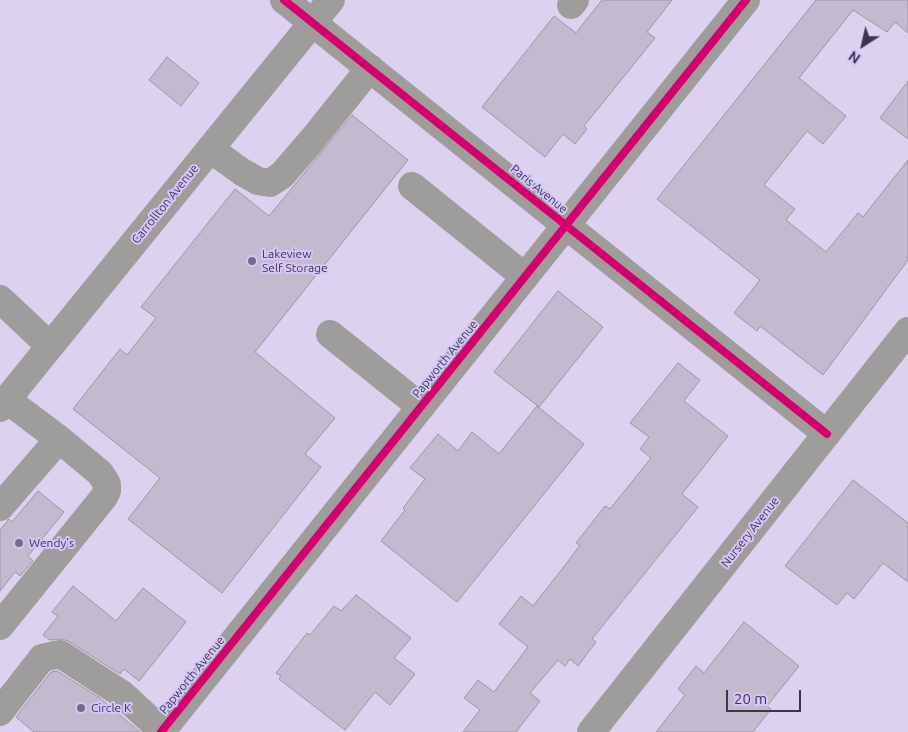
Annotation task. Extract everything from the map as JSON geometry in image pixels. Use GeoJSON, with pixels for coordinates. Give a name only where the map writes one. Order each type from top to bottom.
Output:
{"type":"FeatureCollection","features":[{"type":"Feature","properties":{"kind":"street","name":"Paris Avenue"},"geometry":{"type":"LineString","coordinates":[[284,0],[827,434]]}},
{"type":"Feature","properties":{"kind":"street","name":"Carrollton Avenue"},"geometry":{"type":"LineString","coordinates":[[3,404],[331,0]]}},
{"type":"Feature","properties":{"kind":"street","name":"Papworth Avenue"},"geometry":{"type":"LineString","coordinates":[[162,731],[746,0]]}},
{"type":"Feature","properties":{"kind":"street"},"geometry":{"type":"LineString","coordinates":[[210,149],[242,172],[258,181],[270,183],[282,174],[313,139],[370,68]]}},
{"type":"Feature","properties":{"kind":"street"},"geometry":{"type":"LineString","coordinates":[[412,186],[525,277]]}},
{"type":"Feature","properties":{"kind":"street"},"geometry":{"type":"LineString","coordinates":[[2,305],[50,346]]}},
{"type":"Feature","properties":{"kind":"street","name":"Nursery Avenue"},"geometry":{"type":"LineString","coordinates":[[591,732],[908,331]]}},
{"type":"Feature","properties":{"kind":"street"},"geometry":{"type":"LineString","coordinates":[[330,334],[422,407]]}},
{"type":"Feature","properties":{"kind":"street"},"geometry":{"type":"LineString","coordinates":[[0,626],[107,491],[107,484],[100,473],[59,439],[3,404]]}},
{"type":"Feature","properties":{"kind":"street"},"geometry":{"type":"LineString","coordinates":[[0,507],[59,439]]}},
{"type":"Feature","properties":{"kind":"street"},"geometry":{"type":"LineString","coordinates":[[0,712],[42,658],[60,654],[122,694],[162,731]]}},
{"type":"Feature","properties":{"kind":"street"},"geometry":{"type":"LineString","coordinates":[[0,722],[7,732]]}},
{"type":"Feature","properties":{"kind":"building"},"geometry":{"type":"Polygon","coordinates":[[[602,0],[672,0],[647,32],[655,38],[584,126],[587,129],[575,144],[563,134],[545,157],[482,107],[554,16],[576,33],[602,0]]]}},
{"type":"Feature","properties":{"kind":"building"},"geometry":{"type":"Polygon","coordinates":[[[816,0],[908,0],[908,33],[895,22],[887,32],[853,10],[799,78],[846,116],[823,144],[807,131],[764,185],[795,209],[786,220],[826,252],[858,213],[863,217],[908,160],[908,260],[823,375],[760,326],[757,331],[734,313],[760,280],[657,199],[816,0]]]}},
{"type":"Feature","properties":{"kind":"building"},"geometry":{"type":"Polygon","coordinates":[[[167,57],[199,83],[181,106],[149,80],[167,57]]]}},
{"type":"Feature","properties":{"kind":"building"},"geometry":{"type":"Polygon","coordinates":[[[908,81],[908,139],[880,118],[908,81]]]}},
{"type":"Feature","properties":{"kind":"building"},"geometry":{"type":"Polygon","coordinates":[[[352,115],[408,160],[255,352],[335,418],[305,454],[321,467],[222,593],[128,519],[160,478],[73,409],[120,349],[127,355],[156,318],[141,307],[235,189],[269,216],[352,115]]]}},
{"type":"Feature","properties":{"kind":"building"},"geometry":{"type":"Polygon","coordinates":[[[558,291],[603,327],[539,407],[494,372],[558,291]]]}},
{"type":"Feature","properties":{"kind":"building"},"geometry":{"type":"Polygon","coordinates":[[[678,363],[700,380],[684,401],[728,436],[682,494],[698,507],[592,639],[596,642],[578,666],[570,659],[565,666],[558,660],[530,693],[540,701],[516,732],[463,732],[480,710],[464,698],[478,680],[494,692],[528,647],[499,624],[521,596],[533,606],[580,545],[576,543],[605,506],[610,509],[651,458],[640,449],[649,437],[630,423],[678,363]]]}},
{"type":"Feature","properties":{"kind":"building"},"geometry":{"type":"Polygon","coordinates":[[[537,406],[584,444],[457,602],[381,541],[405,510],[403,508],[425,479],[410,468],[438,434],[458,451],[472,432],[499,454],[537,406]]]}},
{"type":"Feature","properties":{"kind":"building"},"geometry":{"type":"Polygon","coordinates":[[[853,480],[908,523],[908,582],[883,563],[854,599],[847,593],[837,605],[785,566],[853,480]]]}},
{"type":"Feature","properties":{"kind":"building","name":"Wendy's"},"geometry":{"type":"Polygon","coordinates":[[[38,491],[64,512],[28,556],[33,561],[20,576],[15,572],[0,591],[0,530],[9,519],[12,522],[38,491]]]}},
{"type":"Feature","properties":{"kind":"building"},"geometry":{"type":"Polygon","coordinates":[[[73,586],[116,621],[143,588],[186,622],[139,681],[124,669],[120,674],[68,641],[62,639],[50,640],[43,635],[58,616],[52,612],[73,586]]]}},
{"type":"Feature","properties":{"kind":"building"},"geometry":{"type":"Polygon","coordinates":[[[356,595],[411,638],[394,658],[415,674],[390,705],[375,692],[345,730],[279,679],[281,676],[276,673],[307,633],[310,635],[334,606],[341,611],[356,595]]]}},
{"type":"Feature","properties":{"kind":"building"},"geometry":{"type":"Polygon","coordinates":[[[744,622],[799,666],[767,706],[771,709],[753,732],[656,732],[685,695],[678,689],[696,666],[704,673],[744,622]]]}},
{"type":"Feature","properties":{"kind":"building"},"geometry":{"type":"Polygon","coordinates":[[[57,671],[100,698],[140,732],[34,732],[16,717],[51,672],[57,671]]]}},
{"type":"Feature","properties":{"kind":"cycle path"},"geometry":{"type":"LineString","coordinates":[[284,0],[827,434]]}},
{"type":"Feature","properties":{"kind":"cycle path"},"geometry":{"type":"LineString","coordinates":[[161,732],[746,0]]}},
{"type":"Feature","properties":{"kind":"place","name":"Lakeview Self Storage"},"geometry":{"type":"Point","coordinates":[252,261]}},
{"type":"Feature","properties":{"kind":"place","name":"Wendy's"},"geometry":{"type":"Point","coordinates":[19,543]}},
{"type":"Feature","properties":{"kind":"place","name":"Circle K"},"geometry":{"type":"Point","coordinates":[81,708]}}]}
